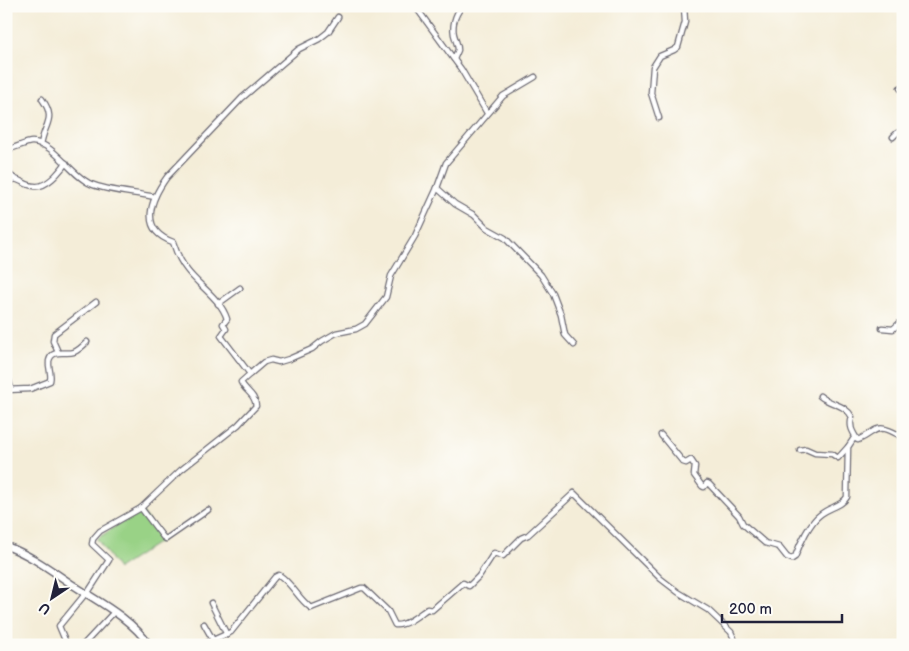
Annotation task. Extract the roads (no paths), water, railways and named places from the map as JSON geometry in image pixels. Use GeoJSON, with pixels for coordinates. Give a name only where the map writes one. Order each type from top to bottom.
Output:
{"type":"FeatureCollection","features":[{"type":"Feature","properties":{"kind":"main road"},"geometry":{"type":"LineString","coordinates":[[6,546],[29,557],[114,612],[140,633],[149,645]]}},
{"type":"Feature","properties":{"kind":"street"},"geometry":{"type":"LineString","coordinates":[[415,6],[476,91],[487,113]]}},
{"type":"Feature","properties":{"kind":"street"},"geometry":{"type":"LineString","coordinates":[[454,59],[458,50],[454,36],[454,24],[457,13],[462,6]]}},
{"type":"Feature","properties":{"kind":"street"},"geometry":{"type":"LineString","coordinates":[[659,118],[651,93],[653,67],[660,56],[674,50],[678,46],[685,22],[684,6]]}},
{"type":"Feature","properties":{"kind":"street"},"geometry":{"type":"LineString","coordinates":[[250,374],[221,336],[226,329],[223,324],[226,319],[218,304],[186,269],[176,253],[173,242],[158,235],[150,213],[155,197],[167,177],[242,98],[299,49],[328,32],[338,17]]}},
{"type":"Feature","properties":{"kind":"street"},"geometry":{"type":"LineString","coordinates":[[903,36],[901,45],[903,47]]}},
{"type":"Feature","properties":{"kind":"street"},"geometry":{"type":"LineString","coordinates":[[67,645],[59,626],[87,594],[110,560],[92,544],[93,539],[104,528],[141,508],[181,470],[249,415],[256,406],[256,403],[251,393],[241,382],[264,362],[271,360],[279,362],[289,359],[312,349],[336,333],[356,329],[365,324],[386,297],[392,276],[415,236],[446,163],[503,96],[535,77]]}},
{"type":"Feature","properties":{"kind":"street"},"geometry":{"type":"LineString","coordinates":[[41,145],[44,130],[50,118],[48,107],[42,99]]}},
{"type":"Feature","properties":{"kind":"street"},"geometry":{"type":"LineString","coordinates":[[893,138],[897,132],[903,131]]}},
{"type":"Feature","properties":{"kind":"street"},"geometry":{"type":"LineString","coordinates":[[6,150],[31,142],[41,145],[58,155],[78,177],[95,186],[155,197]]}},
{"type":"Feature","properties":{"kind":"street"},"geometry":{"type":"LineString","coordinates":[[6,172],[30,185],[40,186],[54,177],[66,163]]}},
{"type":"Feature","properties":{"kind":"street"},"geometry":{"type":"LineString","coordinates":[[6,183],[16,179]]}},
{"type":"Feature","properties":{"kind":"street"},"geometry":{"type":"LineString","coordinates":[[437,188],[455,204],[474,215],[487,228],[505,238],[541,275],[553,294],[561,315],[564,333],[574,345]]}},
{"type":"Feature","properties":{"kind":"street"},"geometry":{"type":"LineString","coordinates":[[218,304],[240,288]]}},
{"type":"Feature","properties":{"kind":"street"},"geometry":{"type":"LineString","coordinates":[[58,352],[53,341],[54,334],[96,302]]}},
{"type":"Feature","properties":{"kind":"street"},"geometry":{"type":"LineString","coordinates":[[882,328],[893,329],[903,320]]}},
{"type":"Feature","properties":{"kind":"street"},"geometry":{"type":"LineString","coordinates":[[6,370],[8,390],[30,389],[50,381],[49,361],[58,352],[76,352],[87,342]]}},
{"type":"Feature","properties":{"kind":"street"},"geometry":{"type":"LineString","coordinates":[[820,396],[828,402],[838,404],[850,413],[852,417],[851,428],[858,440]]}},
{"type":"Feature","properties":{"kind":"street"},"geometry":{"type":"LineString","coordinates":[[800,450],[804,448],[816,453],[832,454],[838,458],[854,438],[858,440],[874,430],[884,428],[903,437]]}},
{"type":"Feature","properties":{"kind":"street"},"geometry":{"type":"LineString","coordinates":[[661,435],[683,462],[686,463],[691,460],[695,466],[694,475],[702,486],[704,487],[707,483],[709,484],[739,516],[743,524],[765,543],[779,547],[792,559],[795,557],[804,536],[820,515],[844,503],[847,497],[848,447]]}},
{"type":"Feature","properties":{"kind":"street"},"geometry":{"type":"LineString","coordinates":[[202,645],[231,632],[276,576],[279,575],[285,579],[299,598],[310,608],[364,588],[388,611],[395,625],[399,626],[427,609],[432,610],[463,583],[469,586],[479,576],[494,552],[503,556],[522,537],[528,535],[574,493],[670,587],[697,602],[714,615],[731,632],[737,645]]}},
{"type":"Feature","properties":{"kind":"street"},"geometry":{"type":"LineString","coordinates":[[141,508],[166,539],[208,510]]}},
{"type":"Feature","properties":{"kind":"street"},"geometry":{"type":"LineString","coordinates":[[211,603],[226,635]]}},
{"type":"Feature","properties":{"kind":"street"},"geometry":{"type":"LineString","coordinates":[[84,644],[114,612]]}},
{"type":"Feature","properties":{"kind":"street"},"geometry":{"type":"LineString","coordinates":[[204,624],[212,640]]}}]}
